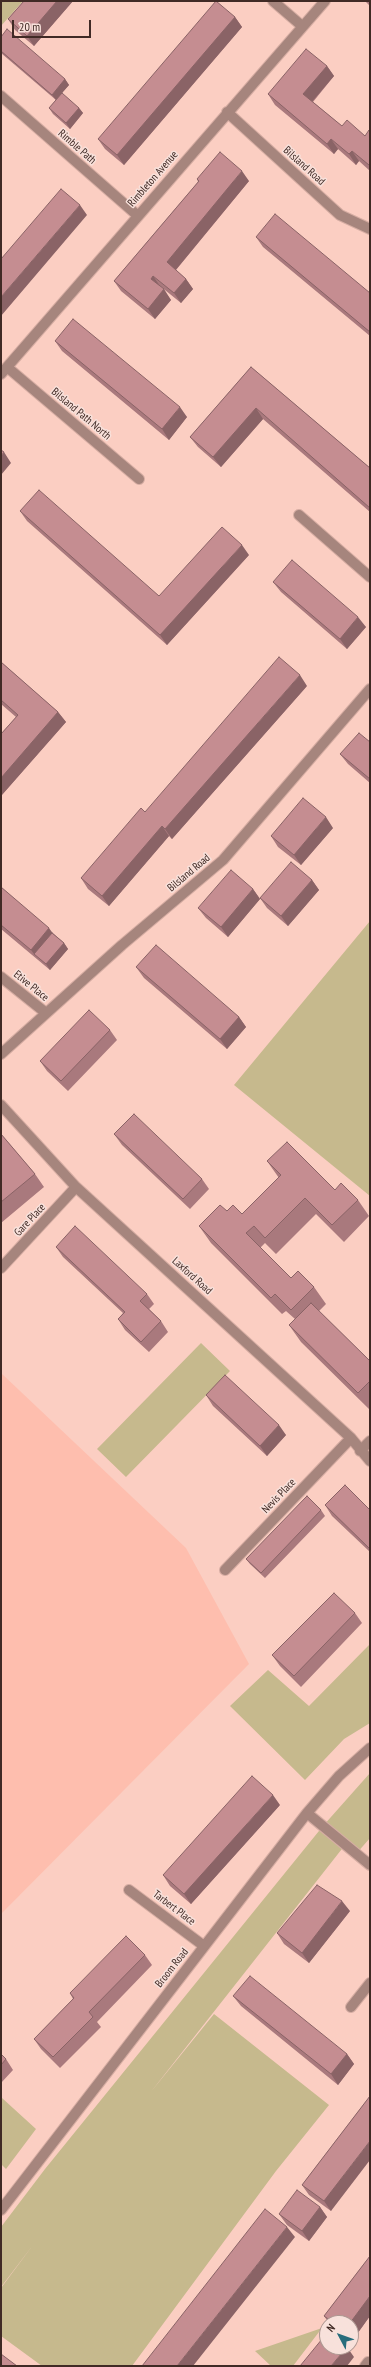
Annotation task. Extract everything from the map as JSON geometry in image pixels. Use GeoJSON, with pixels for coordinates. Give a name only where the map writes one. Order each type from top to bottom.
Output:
{"type":"FeatureCollection","features":[{"type":"Feature","properties":{"kind":"street"},"geometry":{"type":"LineString","coordinates":[[273,1],[302,26]]}},
{"type":"Feature","properties":{"kind":"street","name":"Rimbleton Avenue"},"geometry":{"type":"LineString","coordinates":[[4,370],[137,215],[325,1]]}},
{"type":"Feature","properties":{"kind":"street","name":"Rimble Path"},"geometry":{"type":"LineString","coordinates":[[1,96],[137,215]]}},
{"type":"Feature","properties":{"kind":"street","name":"Bilsland Road"},"geometry":{"type":"LineString","coordinates":[[227,112],[340,215],[370,229]]}},
{"type":"Feature","properties":{"kind":"street","name":"Bilsland Path North"},"geometry":{"type":"LineString","coordinates":[[4,370],[139,480]]}},
{"type":"Feature","properties":{"kind":"street"},"geometry":{"type":"LineString","coordinates":[[299,515],[370,577]]}},
{"type":"Feature","properties":{"kind":"street","name":"Bilsland Road"},"geometry":{"type":"LineString","coordinates":[[1,1054],[122,945],[223,860],[370,689]]}},
{"type":"Feature","properties":{"kind":"street","name":"Etive Place"},"geometry":{"type":"LineString","coordinates":[[1,977],[46,1014]]}},
{"type":"Feature","properties":{"kind":"street","name":"Laxford Road"},"geometry":{"type":"LineString","coordinates":[[1,1105],[76,1187],[351,1438],[360,1451],[370,1461]]}},
{"type":"Feature","properties":{"kind":"street","name":"Gare Place"},"geometry":{"type":"LineString","coordinates":[[1,1268],[76,1187]]}},
{"type":"Feature","properties":{"kind":"street","name":"Nevis Place"},"geometry":{"type":"LineString","coordinates":[[225,1570],[351,1438]]}},
{"type":"Feature","properties":{"kind":"street"},"geometry":{"type":"LineString","coordinates":[[360,1451],[370,1441]]}},
{"type":"Feature","properties":{"kind":"street","name":"Broom Road"},"geometry":{"type":"LineString","coordinates":[[1,2210],[307,1813],[339,1776],[370,1748]]}},
{"type":"Feature","properties":{"kind":"street"},"geometry":{"type":"LineString","coordinates":[[307,1813],[370,1865]]}},
{"type":"Feature","properties":{"kind":"street","name":"Tarbert Place"},"geometry":{"type":"LineString","coordinates":[[129,1890],[204,1946]]}},
{"type":"Feature","properties":{"kind":"street"},"geometry":{"type":"LineString","coordinates":[[351,2007],[370,1983]]}},
{"type":"Feature","properties":{"kind":"shaded area"},"geometry":{"type":"Polygon","coordinates":[[[1,1],[23,1],[1,26],[1,1]]]}},
{"type":"Feature","properties":{"kind":"shaded area"},"geometry":{"type":"Polygon","coordinates":[[[370,921],[370,1196],[234,1085],[370,921]]]}},
{"type":"Feature","properties":{"kind":"shaded area"},"geometry":{"type":"Polygon","coordinates":[[[201,1343],[230,1371],[126,1477],[97,1449],[201,1343]]]}},
{"type":"Feature","properties":{"kind":"shaded area"},"geometry":{"type":"Polygon","coordinates":[[[1,1373],[186,1548],[249,1664],[1,1914],[1,1373]]]}},
{"type":"Feature","properties":{"kind":"shaded area"},"geometry":{"type":"Polygon","coordinates":[[[370,1644],[370,1723],[344,1739],[305,1780],[230,1706],[268,1670],[309,1706],[370,1644]]]}},
{"type":"Feature","properties":{"kind":"shaded area"},"geometry":{"type":"Polygon","coordinates":[[[370,1773],[370,1838],[356,1854],[345,1845],[150,2093],[214,2014],[329,2105],[276,2171],[132,2366],[42,2366],[1,2336],[1,2288],[33,2245],[1,2287],[1,2227],[45,2169],[323,1826],[370,1773]]]}},
{"type":"Feature","properties":{"kind":"shaded area"},"geometry":{"type":"Polygon","coordinates":[[[2,2098],[36,2129],[6,2169],[1,2164],[2,2098]]]}},
{"type":"Feature","properties":{"kind":"shaded area"},"geometry":{"type":"Polygon","coordinates":[[[319,2329],[319,2332],[293,2366],[271,2366],[255,2351],[319,2329]]]}},
{"type":"Feature","properties":{"kind":"building"},"geometry":{"type":"Polygon","coordinates":[[[24,1],[57,1],[27,36],[8,19],[24,1]]]}},
{"type":"Feature","properties":{"kind":"building"},"geometry":{"type":"Polygon","coordinates":[[[216,1],[235,17],[117,155],[98,139],[216,1]]]}},
{"type":"Feature","properties":{"kind":"building"},"geometry":{"type":"Polygon","coordinates":[[[7,29],[65,79],[52,95],[1,51],[1,37],[7,29]]]}},
{"type":"Feature","properties":{"kind":"building"},"geometry":{"type":"Polygon","coordinates":[[[306,49],[327,66],[303,94],[342,126],[347,120],[365,136],[369,130],[369,165],[352,151],[349,154],[331,139],[327,144],[268,94],[306,49]]]}},
{"type":"Feature","properties":{"kind":"building"},"geometry":{"type":"Polygon","coordinates":[[[62,93],[79,108],[66,123],[49,108],[62,93]]]}},
{"type":"Feature","properties":{"kind":"building"},"geometry":{"type":"Polygon","coordinates":[[[220,152],[242,171],[167,262],[186,279],[174,293],[153,276],[151,279],[164,289],[148,309],[114,281],[199,181],[197,179],[220,152]]]}},
{"type":"Feature","properties":{"kind":"building"},"geometry":{"type":"Polygon","coordinates":[[[61,189],[80,205],[1,297],[1,259],[61,189]]]}},
{"type":"Feature","properties":{"kind":"building"},"geometry":{"type":"Polygon","coordinates":[[[275,214],[370,293],[370,332],[256,237],[275,214]]]}},
{"type":"Feature","properties":{"kind":"building"},"geometry":{"type":"Polygon","coordinates":[[[73,319],[180,407],[162,429],[55,341],[73,319]]]}},
{"type":"Feature","properties":{"kind":"building"},"geometry":{"type":"Polygon","coordinates":[[[251,367],[370,468],[370,508],[256,408],[213,457],[190,437],[251,367]]]}},
{"type":"Feature","properties":{"kind":"building"},"geometry":{"type":"Polygon","coordinates":[[[39,490],[159,596],[222,527],[242,545],[160,635],[20,511],[39,490]]]}},
{"type":"Feature","properties":{"kind":"building"},"geometry":{"type":"Polygon","coordinates":[[[292,560],[358,617],[340,639],[273,582],[292,560]]]}},
{"type":"Feature","properties":{"kind":"building"},"geometry":{"type":"Polygon","coordinates":[[[279,657],[300,675],[165,829],[162,826],[102,896],[81,878],[141,808],[145,812],[279,657]]]}},
{"type":"Feature","properties":{"kind":"building"},"geometry":{"type":"Polygon","coordinates":[[[1,662],[58,712],[1,778],[1,734],[18,715],[1,700],[1,662]]]}},
{"type":"Feature","properties":{"kind":"building"},"geometry":{"type":"Polygon","coordinates":[[[359,733],[370,742],[370,779],[340,754],[359,733]]]}},
{"type":"Feature","properties":{"kind":"building"},"geometry":{"type":"Polygon","coordinates":[[[303,798],[326,817],[294,855],[271,836],[303,798]]]}},
{"type":"Feature","properties":{"kind":"building"},"geometry":{"type":"Polygon","coordinates":[[[291,862],[312,880],[281,916],[260,898],[291,862]]]}},
{"type":"Feature","properties":{"kind":"building"},"geometry":{"type":"Polygon","coordinates":[[[231,870],[253,889],[221,927],[198,908],[231,870]]]}},
{"type":"Feature","properties":{"kind":"building"},"geometry":{"type":"Polygon","coordinates":[[[1,887],[49,928],[31,950],[1,925],[1,887]]]}},
{"type":"Feature","properties":{"kind":"building"},"geometry":{"type":"Polygon","coordinates":[[[52,933],[64,943],[46,964],[34,954],[52,933]]]}},
{"type":"Feature","properties":{"kind":"building"},"geometry":{"type":"Polygon","coordinates":[[[156,945],[239,1017],[220,1039],[136,967],[156,945]]]}},
{"type":"Feature","properties":{"kind":"building"},"geometry":{"type":"Polygon","coordinates":[[[89,1010],[110,1030],[61,1081],[40,1061],[89,1010]]]}},
{"type":"Feature","properties":{"kind":"building"},"geometry":{"type":"Polygon","coordinates":[[[134,1114],[202,1179],[183,1199],[114,1134],[134,1114]]]}},
{"type":"Feature","properties":{"kind":"building"},"geometry":{"type":"Polygon","coordinates":[[[1,1134],[35,1174],[1,1202],[1,1134]]]}},
{"type":"Feature","properties":{"kind":"building"},"geometry":{"type":"Polygon","coordinates":[[[287,1142],[335,1190],[341,1183],[358,1200],[332,1225],[305,1198],[265,1238],[254,1226],[246,1233],[291,1278],[298,1271],[314,1287],[291,1310],[275,1294],[271,1298],[199,1226],[220,1205],[227,1211],[233,1205],[242,1214],[281,1175],[267,1161],[287,1142]]]}},
{"type":"Feature","properties":{"kind":"building"},"geometry":{"type":"Polygon","coordinates":[[[75,1226],[147,1294],[140,1301],[161,1321],[141,1342],[118,1319],[125,1312],[56,1247],[75,1226]]]}},
{"type":"Feature","properties":{"kind":"building"},"geometry":{"type":"Polygon","coordinates":[[[311,1303],[370,1361],[370,1381],[358,1393],[289,1325],[311,1303]]]}},
{"type":"Feature","properties":{"kind":"building"},"geometry":{"type":"Polygon","coordinates":[[[225,1375],[279,1425],[260,1446],[206,1395],[225,1375]]]}},
{"type":"Feature","properties":{"kind":"building"},"geometry":{"type":"Polygon","coordinates":[[[345,1485],[370,1510],[370,1549],[325,1505],[345,1485]]]}},
{"type":"Feature","properties":{"kind":"building"},"geometry":{"type":"Polygon","coordinates":[[[307,1496],[321,1510],[261,1573],[246,1559],[307,1496]]]}},
{"type":"Feature","properties":{"kind":"building"},"geometry":{"type":"Polygon","coordinates":[[[334,1593],[355,1613],[294,1676],[272,1655],[334,1593]]]}},
{"type":"Feature","properties":{"kind":"building"},"geometry":{"type":"Polygon","coordinates":[[[252,1776],[273,1795],[184,1894],[163,1875],[252,1776]]]}},
{"type":"Feature","properties":{"kind":"building"},"geometry":{"type":"Polygon","coordinates":[[[317,1885],[342,1901],[302,1953],[277,1933],[317,1885]]]}},
{"type":"Feature","properties":{"kind":"building"},"geometry":{"type":"Polygon","coordinates":[[[126,1936],[145,1955],[89,2012],[93,2017],[53,2057],[34,2039],[74,1998],[70,1993],[126,1936]]]}},
{"type":"Feature","properties":{"kind":"building"},"geometry":{"type":"Polygon","coordinates":[[[250,1976],[347,2054],[331,2074],[233,1996],[250,1976]]]}},
{"type":"Feature","properties":{"kind":"building"},"geometry":{"type":"Polygon","coordinates":[[[1,2054],[6,2059],[1,2065],[1,2054]]]}},
{"type":"Feature","properties":{"kind":"building"},"geometry":{"type":"Polygon","coordinates":[[[370,2096],[370,2141],[324,2201],[302,2185],[370,2096]]]}},
{"type":"Feature","properties":{"kind":"building"},"geometry":{"type":"Polygon","coordinates":[[[297,2190],[320,2207],[302,2231],[279,2214],[297,2190]]]}},
{"type":"Feature","properties":{"kind":"building"},"geometry":{"type":"Polygon","coordinates":[[[265,2209],[287,2227],[177,2366],[142,2366],[265,2209]]]}},
{"type":"Feature","properties":{"kind":"building"},"geometry":{"type":"Polygon","coordinates":[[[370,2256],[370,2296],[356,2315],[325,2315],[370,2256]]]}},
{"type":"Feature","properties":{"kind":"building"},"geometry":{"type":"Polygon","coordinates":[[[319,2343],[319,2355],[340,2355],[331,2366],[300,2366],[319,2343]]]}},
{"type":"Feature","properties":{"kind":"building"},"geometry":{"type":"Polygon","coordinates":[[[1,2354],[17,2366],[1,2366],[1,2354]]]}}]}
